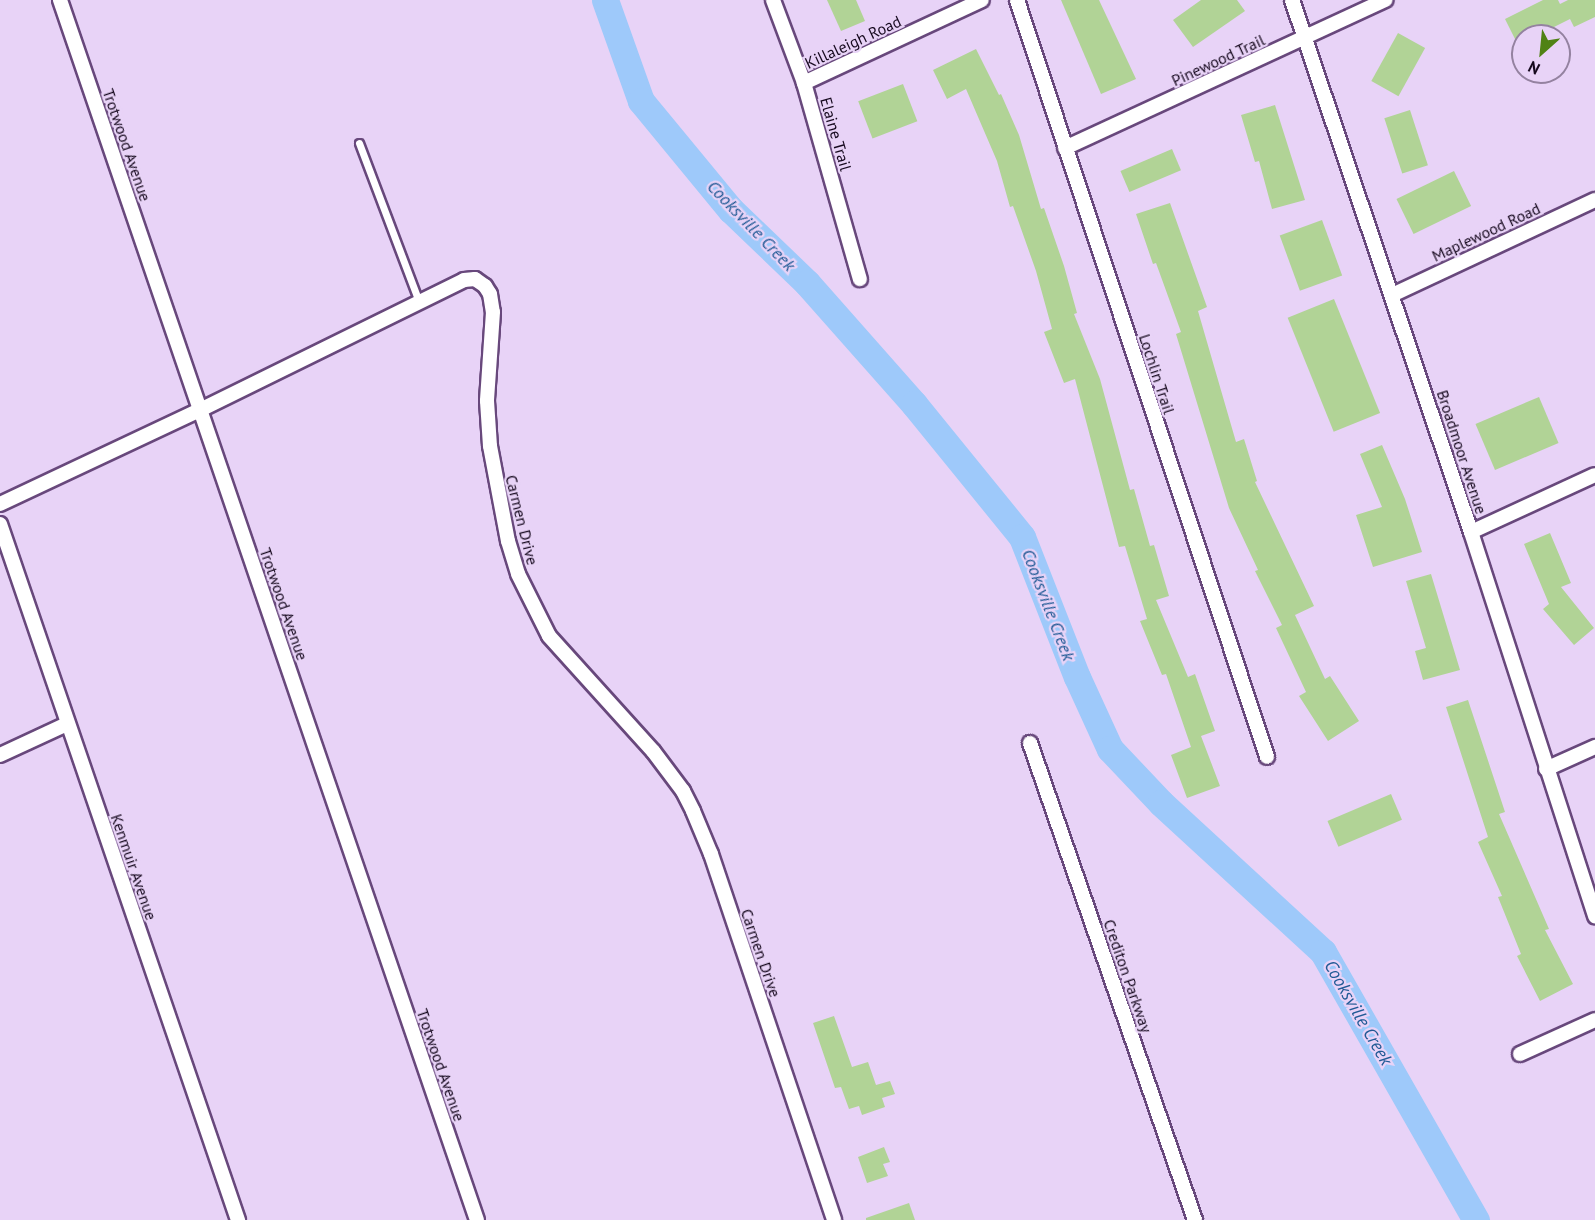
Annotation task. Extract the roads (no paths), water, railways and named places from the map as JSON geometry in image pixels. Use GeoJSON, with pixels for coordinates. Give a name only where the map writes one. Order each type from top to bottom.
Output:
{"type":"FeatureCollection","features":[{"type":"Feature","properties":{"kind":"street","name":"Trotwood Avenue"},"geometry":{"type":"LineString","coordinates":[[60,0],[477,1220]]}},
{"type":"Feature","properties":{"kind":"street","name":"Elaine Trail"},"geometry":{"type":"LineString","coordinates":[[773,0],[804,83],[860,279]]}},
{"type":"Feature","properties":{"kind":"street","name":"Killaleigh Road"},"geometry":{"type":"LineString","coordinates":[[804,83],[982,0]]}},
{"type":"Feature","properties":{"kind":"street","name":"Lochlin Trail"},"geometry":{"type":"LineString","coordinates":[[1017,0],[1267,757]]}},
{"type":"Feature","properties":{"kind":"street","name":"Broadmoor Avenue"},"geometry":{"type":"LineString","coordinates":[[1292,0],[1471,532],[1595,917]]}},
{"type":"Feature","properties":{"kind":"street","name":"Pinewood Trail"},"geometry":{"type":"LineString","coordinates":[[1065,148],[1385,0]]}},
{"type":"Feature","properties":{"kind":"street","name":"Maplewood Road"},"geometry":{"type":"LineString","coordinates":[[1392,295],[1595,200]]}},
{"type":"Feature","properties":{"kind":"street","name":"Carmen Drive"},"geometry":{"type":"LineString","coordinates":[[0,504],[200,410],[469,278],[480,282],[490,294],[493,312],[487,401],[490,446],[506,532],[518,574],[549,636],[564,656],[653,751],[683,791],[693,811],[711,854],[834,1220]]}},
{"type":"Feature","properties":{"kind":"street"},"geometry":{"type":"LineString","coordinates":[[1471,532],[1595,475]]}},
{"type":"Feature","properties":{"kind":"street","name":"Kenmuir Avenue"},"geometry":{"type":"LineString","coordinates":[[0,524],[238,1220]]}},
{"type":"Feature","properties":{"kind":"street"},"geometry":{"type":"LineString","coordinates":[[0,755],[67,724]]}},
{"type":"Feature","properties":{"kind":"street","name":"Crediton Parkway"},"geometry":{"type":"LineString","coordinates":[[1030,743],[1195,1220]]}},
{"type":"Feature","properties":{"kind":"street"},"geometry":{"type":"LineString","coordinates":[[1546,769],[1595,747]]}},
{"type":"Feature","properties":{"kind":"street"},"geometry":{"type":"LineString","coordinates":[[1520,1054],[1595,1020]]}},
{"type":"Feature","properties":{"kind":"lane"},"geometry":{"type":"LineString","coordinates":[[359,143],[419,302]]}},
{"type":"Feature","properties":{"kind":"waterway","name":"Cooksville Creek"},"geometry":{"type":"LineString","coordinates":[[605,0],[641,101],[731,210],[807,283],[914,404],[1022,537],[1077,677],[1110,749],[1161,803],[1323,952],[1476,1220]]}}]}
